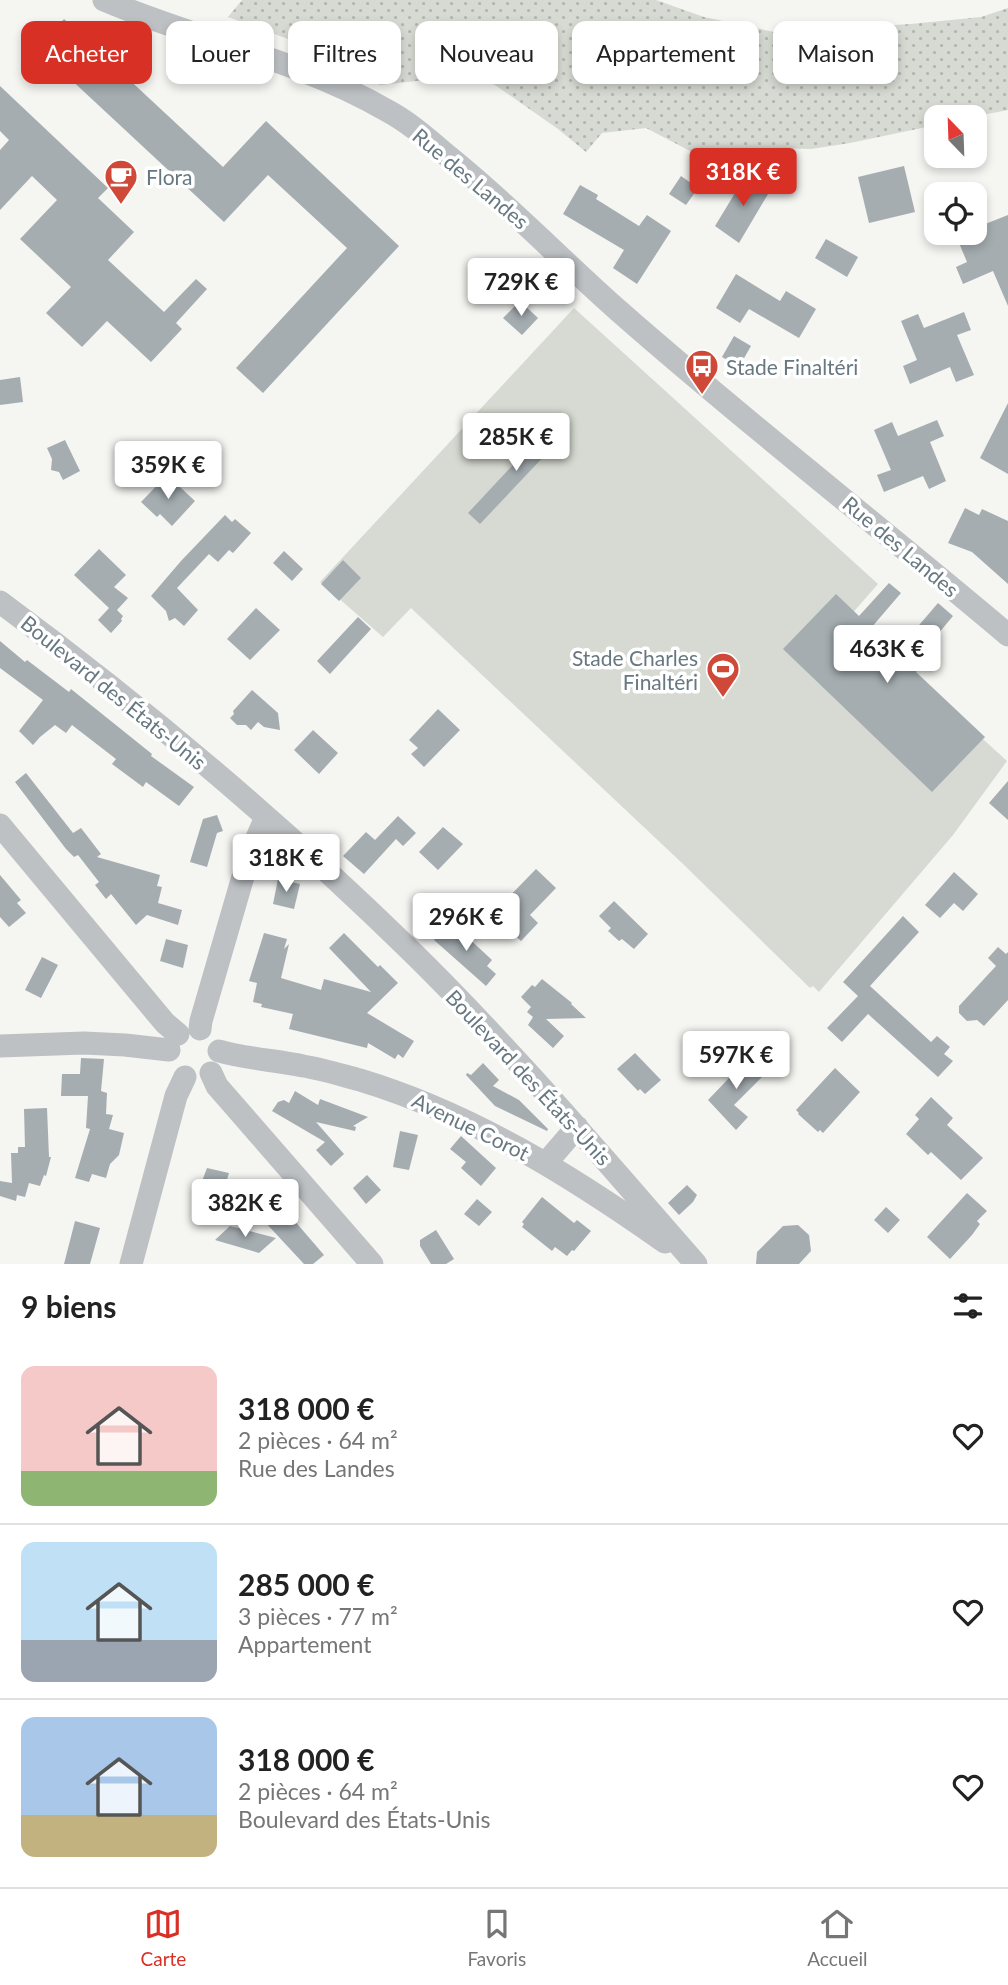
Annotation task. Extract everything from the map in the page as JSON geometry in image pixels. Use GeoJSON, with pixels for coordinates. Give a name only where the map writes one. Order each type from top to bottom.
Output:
{"type":"FeatureCollection","features":[{"type":"Feature","properties":{"kind":"street","name":"Rue des Landes"},"geometry":{"type":"LineString","coordinates":[[104,0],[186,31],[301,69],[388,111],[475,177],[654,342],[1008,635]]}},
{"type":"Feature","properties":{"kind":"street","name":"Boulevard des États-Unis"},"geometry":{"type":"LineString","coordinates":[[0,602],[139,709],[303,849],[412,952],[514,1056],[696,1264]]}},
{"type":"Feature","properties":{"kind":"street"},"geometry":{"type":"LineString","coordinates":[[0,1046],[83,1043],[125,1045],[182,1038],[213,1037],[219,1051],[219,1059],[211,1073],[198,1079],[185,1077],[172,1067],[169,1059],[182,1038],[201,1021],[249,856],[266,817]]}},
{"type":"Feature","properties":{"kind":"street"},"geometry":{"type":"LineString","coordinates":[[0,825],[164,1023],[182,1038]]}},
{"type":"Feature","properties":{"kind":"street","name":"Avenue Corot"},"geometry":{"type":"LineString","coordinates":[[219,1051],[305,1066],[408,1096],[488,1132],[546,1163],[620,1210],[696,1264]]}},
{"type":"Feature","properties":{"kind":"street"},"geometry":{"type":"LineString","coordinates":[[211,1073],[217,1086],[372,1264]]}},
{"type":"Feature","properties":{"kind":"street"},"geometry":{"type":"LineString","coordinates":[[131,1264],[176,1096],[185,1077]]}},
{"type":"Feature","properties":{"kind":"street"},"geometry":{"type":"LineString","coordinates":[[546,1163],[577,1128]]}},
{"type":"Feature","properties":{"kind":"shaded area"},"geometry":{"type":"Polygon","coordinates":[[[242,0],[656,0],[723,21],[572,21],[572,84],[759,84],[759,29],[773,32],[773,84],[898,84],[898,25],[981,17],[1008,8],[1008,110],[987,114],[987,105],[924,105],[924,128],[811,149],[777,148],[713,163],[646,128],[602,133],[586,152],[558,129],[493,84],[558,84],[558,21],[415,21],[415,81],[401,83],[401,21],[288,21],[288,39],[274,34],[274,21],[239,21],[228,17],[242,0]]]}},
{"type":"Feature","properties":{"kind":"shaded area","name":"Stade Charles Finaltéri"},"geometry":{"type":"Polygon","coordinates":[[[574,308],[878,584],[849,617],[1007,761],[953,835],[819,992],[813,986],[810,988],[682,863],[411,608],[383,637],[320,582],[574,308]]]}},
{"type":"Feature","properties":{"kind":"building"},"geometry":{"type":"Polygon","coordinates":[[[76,84],[134,84],[223,167],[266,121],[399,246],[263,393],[236,368],[347,248],[268,175],[224,222],[76,84]]]}},
{"type":"Feature","properties":{"kind":"building"},"geometry":{"type":"Polygon","coordinates":[[[0,86],[108,188],[98,198],[134,232],[108,260],[164,312],[196,279],[207,289],[176,323],[182,329],[151,362],[107,321],[82,347],[46,313],[71,287],[20,239],[57,200],[32,176],[0,210],[0,150],[9,140],[0,131],[0,86]]]}},
{"type":"Feature","properties":{"kind":"building"},"geometry":{"type":"Polygon","coordinates":[[[904,166],[915,212],[869,223],[858,177],[904,166]]]}},
{"type":"Feature","properties":{"kind":"building"},"geometry":{"type":"Polygon","coordinates":[[[746,175],[771,189],[739,243],[715,226],[746,175]]]}},
{"type":"Feature","properties":{"kind":"building"},"geometry":{"type":"Polygon","coordinates":[[[681,176],[698,188],[686,205],[669,194],[681,176]]]}},
{"type":"Feature","properties":{"kind":"building"},"geometry":{"type":"Polygon","coordinates":[[[580,185],[598,195],[596,199],[639,226],[647,215],[671,231],[637,284],[613,268],[624,250],[563,214],[580,185]]]}},
{"type":"Feature","properties":{"kind":"building"},"geometry":{"type":"Polygon","coordinates":[[[1008,215],[1008,306],[993,271],[963,284],[956,267],[967,262],[960,245],[987,245],[987,223],[1008,215]]]}},
{"type":"Feature","properties":{"kind":"building"},"geometry":{"type":"Polygon","coordinates":[[[826,239],[858,257],[847,277],[815,258],[826,239]]]}},
{"type":"Feature","properties":{"kind":"building"},"geometry":{"type":"Polygon","coordinates":[[[736,274],[780,301],[786,291],[816,309],[799,338],[749,309],[740,323],[716,308],[736,274]]]}},
{"type":"Feature","properties":{"kind":"building"},"geometry":{"type":"Polygon","coordinates":[[[520,301],[538,318],[522,335],[503,318],[520,301]]]}},
{"type":"Feature","properties":{"kind":"building"},"geometry":{"type":"Polygon","coordinates":[[[964,312],[971,330],[957,335],[974,375],[956,382],[950,367],[910,384],[903,366],[917,360],[901,321],[918,314],[924,328],[964,312]]]}},
{"type":"Feature","properties":{"kind":"building"},"geometry":{"type":"Polygon","coordinates":[[[734,336],[751,346],[739,367],[722,357],[734,336]]]}},
{"type":"Feature","properties":{"kind":"building"},"geometry":{"type":"Polygon","coordinates":[[[20,377],[23,402],[0,405],[0,380],[20,377]]]}},
{"type":"Feature","properties":{"kind":"building"},"geometry":{"type":"Polygon","coordinates":[[[1008,403],[1008,474],[980,458],[1008,403]]]}},
{"type":"Feature","properties":{"kind":"building"},"geometry":{"type":"Polygon","coordinates":[[[937,420],[944,436],[930,442],[946,481],[929,489],[923,476],[884,492],[877,475],[891,470],[874,430],[892,422],[898,436],[937,420]]]}},
{"type":"Feature","properties":{"kind":"building"},"geometry":{"type":"Polygon","coordinates":[[[552,423],[564,435],[480,524],[468,513],[552,423]]]}},
{"type":"Feature","properties":{"kind":"building"},"geometry":{"type":"Polygon","coordinates":[[[65,440],[80,471],[63,480],[59,472],[51,470],[52,459],[47,448],[65,440]]]}},
{"type":"Feature","properties":{"kind":"building"},"geometry":{"type":"Polygon","coordinates":[[[167,475],[195,501],[172,526],[160,514],[157,517],[141,502],[167,475]]]}},
{"type":"Feature","properties":{"kind":"building"},"geometry":{"type":"Polygon","coordinates":[[[965,508],[979,515],[982,509],[1008,521],[1008,584],[972,552],[948,543],[965,508]]]}},
{"type":"Feature","properties":{"kind":"building"},"geometry":{"type":"Polygon","coordinates":[[[225,515],[232,522],[235,519],[251,533],[233,553],[229,550],[218,562],[209,554],[177,588],[198,610],[184,626],[175,618],[169,621],[166,611],[151,596],[225,515]]]}},
{"type":"Feature","properties":{"kind":"building"},"geometry":{"type":"Polygon","coordinates":[[[99,549],[126,575],[114,587],[128,598],[117,610],[123,616],[122,621],[111,633],[98,620],[109,608],[74,575],[99,549]]]}},
{"type":"Feature","properties":{"kind":"building"},"geometry":{"type":"Polygon","coordinates":[[[284,551],[303,569],[292,581],[273,563],[284,551]]]}},
{"type":"Feature","properties":{"kind":"building"},"geometry":{"type":"Polygon","coordinates":[[[343,560],[361,578],[339,601],[321,584],[343,560]]]}},
{"type":"Feature","properties":{"kind":"building"},"geometry":{"type":"Polygon","coordinates":[[[889,583],[901,593],[871,628],[896,652],[938,603],[953,616],[933,640],[939,646],[916,672],[985,737],[932,792],[783,649],[836,594],[859,616],[889,583]]]}},
{"type":"Feature","properties":{"kind":"building"},"geometry":{"type":"Polygon","coordinates":[[[256,608],[280,630],[250,660],[227,639],[256,608]]]}},
{"type":"Feature","properties":{"kind":"building"},"geometry":{"type":"Polygon","coordinates":[[[358,617],[371,629],[330,674],[317,661],[358,617]]]}},
{"type":"Feature","properties":{"kind":"building"},"geometry":{"type":"Polygon","coordinates":[[[0,641],[69,692],[71,689],[152,754],[151,756],[194,787],[179,806],[146,782],[143,787],[112,764],[116,759],[72,725],[66,733],[55,725],[33,745],[19,731],[43,700],[0,668],[0,641]]]}},
{"type":"Feature","properties":{"kind":"building"},"geometry":{"type":"Polygon","coordinates":[[[252,690],[278,713],[280,730],[264,727],[258,722],[251,730],[246,725],[237,725],[230,718],[252,690]]]}},
{"type":"Feature","properties":{"kind":"building"},"geometry":{"type":"Polygon","coordinates":[[[438,709],[460,730],[424,767],[411,754],[418,748],[409,740],[438,709]]]}},
{"type":"Feature","properties":{"kind":"building"},"geometry":{"type":"Polygon","coordinates":[[[313,730],[338,753],[319,774],[294,750],[313,730]]]}},
{"type":"Feature","properties":{"kind":"building"},"geometry":{"type":"Polygon","coordinates":[[[26,773],[73,833],[81,828],[101,854],[97,857],[160,875],[157,886],[162,887],[158,903],[182,910],[178,925],[147,915],[136,925],[111,894],[106,899],[95,885],[99,882],[78,855],[74,857],[66,849],[15,782],[26,773]]]}},
{"type":"Feature","properties":{"kind":"building"},"geometry":{"type":"Polygon","coordinates":[[[1008,781],[1008,820],[989,803],[1008,781]]]}},
{"type":"Feature","properties":{"kind":"building"},"geometry":{"type":"Polygon","coordinates":[[[217,815],[223,831],[217,833],[207,867],[190,862],[203,819],[217,815]]]}},
{"type":"Feature","properties":{"kind":"building"},"geometry":{"type":"Polygon","coordinates":[[[398,816],[416,833],[403,846],[396,839],[364,874],[343,856],[366,832],[375,840],[398,816]]]}},
{"type":"Feature","properties":{"kind":"building"},"geometry":{"type":"Polygon","coordinates":[[[443,827],[463,844],[438,870],[419,852],[443,827]]]}},
{"type":"Feature","properties":{"kind":"building"},"geometry":{"type":"Polygon","coordinates":[[[536,869],[556,888],[530,915],[538,923],[521,941],[492,914],[536,869]]]}},
{"type":"Feature","properties":{"kind":"building"},"geometry":{"type":"Polygon","coordinates":[[[954,872],[978,894],[963,911],[954,903],[940,918],[925,905],[954,872]]]}},
{"type":"Feature","properties":{"kind":"building"},"geometry":{"type":"Polygon","coordinates":[[[0,875],[21,900],[17,903],[26,913],[9,927],[0,917],[0,875]]]}},
{"type":"Feature","properties":{"kind":"building"},"geometry":{"type":"Polygon","coordinates":[[[278,879],[300,884],[294,909],[273,904],[278,879]]]}},
{"type":"Feature","properties":{"kind":"building"},"geometry":{"type":"Polygon","coordinates":[[[614,901],[648,934],[634,949],[608,931],[611,928],[599,916],[614,901]]]}},
{"type":"Feature","properties":{"kind":"building"},"geometry":{"type":"Polygon","coordinates":[[[903,916],[919,932],[870,986],[931,1042],[937,1036],[950,1047],[944,1054],[953,1061],[938,1077],[868,1014],[842,1042],[827,1028],[858,996],[843,982],[903,916]]]}},
{"type":"Feature","properties":{"kind":"building"},"geometry":{"type":"Polygon","coordinates":[[[450,921],[492,960],[487,966],[496,974],[486,986],[434,940],[450,921]]]}},
{"type":"Feature","properties":{"kind":"building"},"geometry":{"type":"Polygon","coordinates":[[[264,933],[287,939],[284,949],[289,944],[281,978],[321,990],[324,979],[371,992],[329,948],[344,933],[378,967],[380,965],[398,983],[367,1013],[414,1041],[403,1058],[398,1054],[395,1059],[368,1043],[367,1048],[289,1029],[293,1014],[261,1007],[262,1004],[253,1002],[257,983],[249,981],[264,933]]]}},
{"type":"Feature","properties":{"kind":"building"},"geometry":{"type":"Polygon","coordinates":[[[166,939],[188,945],[183,968],[160,961],[166,939]]]}},
{"type":"Feature","properties":{"kind":"building"},"geometry":{"type":"Polygon","coordinates":[[[998,947],[1006,954],[1008,952],[1008,1000],[984,1026],[977,1020],[967,1021],[959,1013],[959,1006],[996,966],[988,958],[998,947]]]}},
{"type":"Feature","properties":{"kind":"building"},"geometry":{"type":"Polygon","coordinates":[[[42,957],[58,965],[41,998],[25,990],[42,957]]]}},
{"type":"Feature","properties":{"kind":"building"},"geometry":{"type":"Polygon","coordinates":[[[542,979],[586,1018],[546,1019],[564,1036],[553,1048],[528,1025],[533,1017],[527,1012],[531,1007],[521,997],[542,979]]]}},
{"type":"Feature","properties":{"kind":"building"},"geometry":{"type":"Polygon","coordinates":[[[635,1053],[661,1080],[645,1094],[640,1089],[638,1091],[617,1069],[635,1053]]]}},
{"type":"Feature","properties":{"kind":"building"},"geometry":{"type":"Polygon","coordinates":[[[747,1055],[765,1074],[734,1105],[748,1117],[736,1130],[708,1100],[747,1055]]]}},
{"type":"Feature","properties":{"kind":"building"},"geometry":{"type":"Polygon","coordinates":[[[81,1058],[104,1059],[101,1091],[107,1093],[106,1114],[113,1115],[109,1129],[124,1133],[119,1155],[110,1164],[106,1178],[92,1174],[89,1182],[75,1178],[90,1129],[86,1128],[88,1096],[61,1096],[62,1074],[80,1074],[81,1058]]]}},
{"type":"Feature","properties":{"kind":"building"},"geometry":{"type":"Polygon","coordinates":[[[483,1063],[499,1080],[493,1086],[519,1100],[547,1131],[495,1106],[466,1075],[471,1075],[483,1063]]]}},
{"type":"Feature","properties":{"kind":"building"},"geometry":{"type":"Polygon","coordinates":[[[835,1068],[860,1092],[823,1133],[820,1130],[818,1132],[796,1110],[835,1068]]]}},
{"type":"Feature","properties":{"kind":"building"},"geometry":{"type":"Polygon","coordinates":[[[295,1091],[318,1105],[320,1099],[368,1117],[353,1126],[356,1127],[355,1131],[316,1122],[344,1154],[331,1166],[316,1150],[325,1142],[272,1111],[278,1102],[284,1100],[289,1103],[295,1091]]]}},
{"type":"Feature","properties":{"kind":"building"},"geometry":{"type":"Polygon","coordinates":[[[931,1097],[953,1118],[947,1125],[983,1158],[961,1180],[931,1152],[928,1155],[906,1134],[919,1119],[915,1115],[931,1097]]]}},
{"type":"Feature","properties":{"kind":"building"},"geometry":{"type":"Polygon","coordinates":[[[47,1108],[51,1157],[46,1176],[44,1175],[40,1186],[29,1183],[25,1197],[17,1195],[16,1201],[0,1196],[0,1181],[12,1183],[11,1153],[18,1153],[18,1147],[25,1147],[24,1109],[47,1108]]]}},
{"type":"Feature","properties":{"kind":"building"},"geometry":{"type":"Polygon","coordinates":[[[400,1131],[418,1135],[409,1170],[393,1167],[400,1131]]]}},
{"type":"Feature","properties":{"kind":"building"},"geometry":{"type":"Polygon","coordinates":[[[461,1136],[496,1168],[481,1186],[461,1168],[466,1162],[450,1149],[461,1136]]]}},
{"type":"Feature","properties":{"kind":"building"},"geometry":{"type":"Polygon","coordinates":[[[207,1168],[229,1173],[220,1203],[196,1197],[207,1168]]]}},
{"type":"Feature","properties":{"kind":"building"},"geometry":{"type":"Polygon","coordinates":[[[367,1175],[381,1190],[366,1204],[353,1188],[367,1175]]]}},
{"type":"Feature","properties":{"kind":"building"},"geometry":{"type":"Polygon","coordinates":[[[687,1185],[697,1195],[679,1215],[668,1203],[687,1185]]]}},
{"type":"Feature","properties":{"kind":"building"},"geometry":{"type":"Polygon","coordinates":[[[268,1190],[324,1255],[313,1264],[304,1264],[252,1208],[268,1190]]]}},
{"type":"Feature","properties":{"kind":"building"},"geometry":{"type":"Polygon","coordinates":[[[967,1193],[987,1211],[977,1221],[980,1224],[972,1235],[950,1259],[927,1237],[967,1193]]]}},
{"type":"Feature","properties":{"kind":"building"},"geometry":{"type":"Polygon","coordinates":[[[542,1197],[574,1223],[577,1220],[591,1231],[567,1256],[555,1247],[552,1251],[522,1227],[522,1222],[542,1197]]]}},
{"type":"Feature","properties":{"kind":"building"},"geometry":{"type":"Polygon","coordinates":[[[477,1199],[492,1212],[479,1226],[464,1214],[477,1199]]]}},
{"type":"Feature","properties":{"kind":"building"},"geometry":{"type":"Polygon","coordinates":[[[886,1207],[900,1220],[888,1233],[874,1220],[886,1207]]]}},
{"type":"Feature","properties":{"kind":"building"},"geometry":{"type":"Polygon","coordinates":[[[75,1221],[100,1228],[90,1264],[64,1264],[75,1221]]]}},
{"type":"Feature","properties":{"kind":"building"},"geometry":{"type":"Polygon","coordinates":[[[798,1225],[809,1235],[811,1251],[799,1264],[756,1264],[757,1252],[783,1226],[798,1225]]]}},
{"type":"Feature","properties":{"kind":"building"},"geometry":{"type":"Polygon","coordinates":[[[230,1226],[276,1238],[259,1253],[215,1240],[230,1226]]]}},
{"type":"Feature","properties":{"kind":"building"},"geometry":{"type":"Polygon","coordinates":[[[436,1230],[454,1259],[446,1264],[431,1264],[420,1246],[420,1240],[436,1230]]]}},
{"type":"Feature","properties":{"kind":"place","name":"Flora"},"geometry":{"type":"Point","coordinates":[121,206]}},
{"type":"Feature","properties":{"kind":"place","name":"Stade Finaltéri"},"geometry":{"type":"Point","coordinates":[702,396]}},
{"type":"Feature","properties":{"kind":"place","name":"Stade Charles Finaltéri"},"geometry":{"type":"Point","coordinates":[723,699]}}]}
